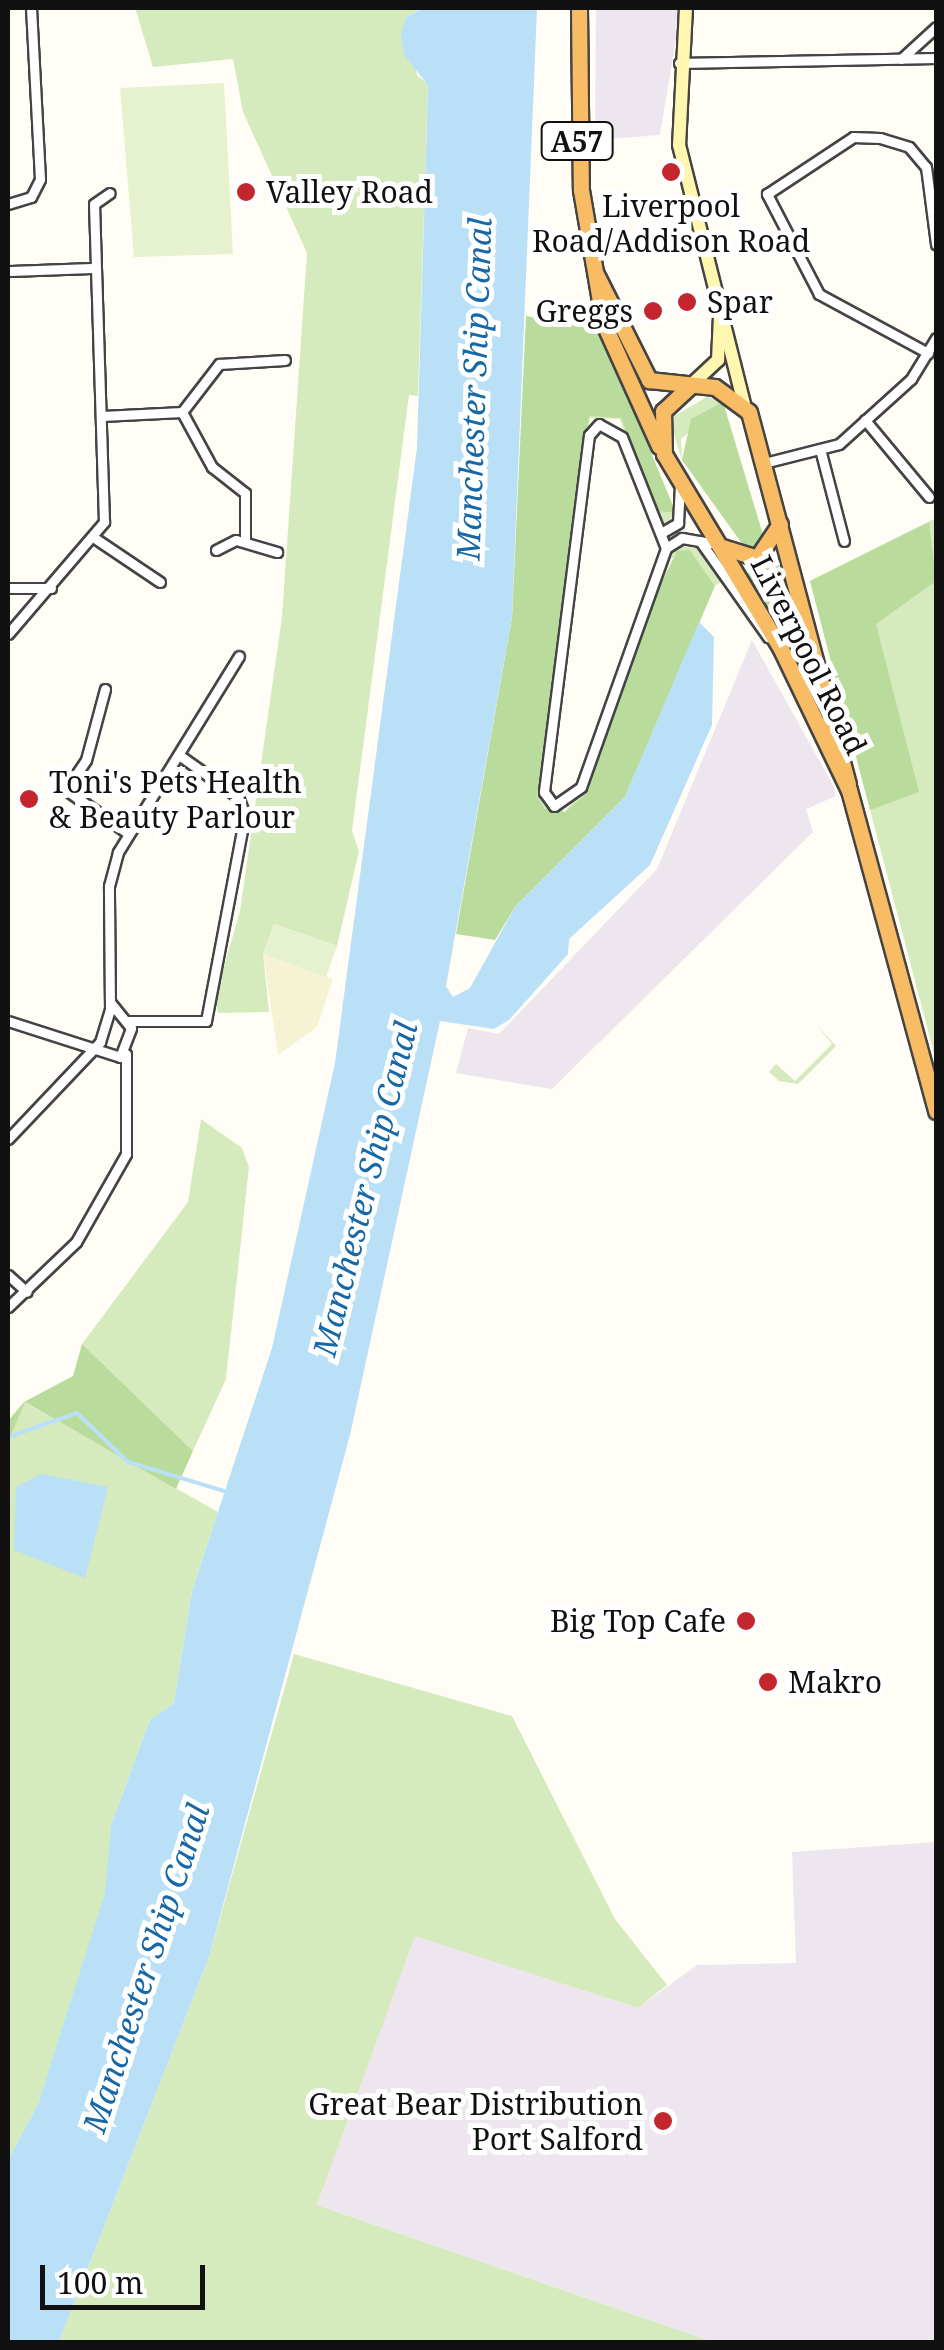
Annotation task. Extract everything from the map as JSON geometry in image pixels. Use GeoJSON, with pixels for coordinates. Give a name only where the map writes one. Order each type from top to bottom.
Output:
{"type":"FeatureCollection","features":[{"type":"Feature","properties":{"kind":"highway","name":"A57"},"geometry":{"type":"LineString","coordinates":[[579,8],[577,136],[596,274],[622,378],[720,546]]}},
{"type":"Feature","properties":{"kind":"highway","name":"A57"},"geometry":{"type":"LineString","coordinates":[[596,274],[639,370],[660,385],[715,387],[744,404],[780,524]]}},
{"type":"Feature","properties":{"kind":"highway"},"geometry":{"type":"LineString","coordinates":[[664,454],[663,412],[689,387]]}},
{"type":"Feature","properties":{"kind":"highway"},"geometry":{"type":"LineString","coordinates":[[720,546],[756,558],[780,524]]}},
{"type":"Feature","properties":{"kind":"highway","name":"Liverpool Road"},"geometry":{"type":"LineString","coordinates":[[780,524],[936,1111]]}},
{"type":"Feature","properties":{"kind":"highway","name":"Liverpool Road"},"geometry":{"type":"LineString","coordinates":[[720,546],[780,649],[848,790]]}},
{"type":"Feature","properties":{"kind":"main road"},"geometry":{"type":"LineString","coordinates":[[686,8],[679,63],[680,145],[744,404]]}},
{"type":"Feature","properties":{"kind":"main road"},"geometry":{"type":"LineString","coordinates":[[689,387],[721,352],[719,303]]}},
{"type":"Feature","properties":{"kind":"street"},"geometry":{"type":"LineString","coordinates":[[8,204],[31,196],[40,179],[31,8]]}},
{"type":"Feature","properties":{"kind":"street"},"geometry":{"type":"LineString","coordinates":[[901,58],[936,27]]}},
{"type":"Feature","properties":{"kind":"street"},"geometry":{"type":"LineString","coordinates":[[679,63],[936,58]]}},
{"type":"Feature","properties":{"kind":"street"},"geometry":{"type":"LineString","coordinates":[[928,353],[819,294],[767,194],[853,138],[880,138],[909,147],[926,168],[936,244]]}},
{"type":"Feature","properties":{"kind":"street"},"geometry":{"type":"LineString","coordinates":[[8,634],[96,539],[104,522],[94,204],[110,193]]}},
{"type":"Feature","properties":{"kind":"street"},"geometry":{"type":"LineString","coordinates":[[8,271],[94,268]]}},
{"type":"Feature","properties":{"kind":"street"},"geometry":{"type":"LineString","coordinates":[[764,463],[820,449],[865,420],[928,353],[936,338]]}},
{"type":"Feature","properties":{"kind":"street"},"geometry":{"type":"LineString","coordinates":[[102,416],[182,412],[219,364],[285,360]]}},
{"type":"Feature","properties":{"kind":"street"},"geometry":{"type":"LineString","coordinates":[[268,362],[271,375]]}},
{"type":"Feature","properties":{"kind":"street"},"geometry":{"type":"LineString","coordinates":[[182,412],[212,467],[245,493],[245,541]]}},
{"type":"Feature","properties":{"kind":"street"},"geometry":{"type":"LineString","coordinates":[[865,420],[929,497]]}},
{"type":"Feature","properties":{"kind":"street"},"geometry":{"type":"LineString","coordinates":[[599,424],[622,437],[666,548],[581,787],[554,806],[546,775],[589,435],[599,424]]}},
{"type":"Feature","properties":{"kind":"street"},"geometry":{"type":"LineString","coordinates":[[820,449],[844,541]]}},
{"type":"Feature","properties":{"kind":"street"},"geometry":{"type":"LineString","coordinates":[[661,533],[678,523],[679,478]]}},
{"type":"Feature","properties":{"kind":"street"},"geometry":{"type":"LineString","coordinates":[[96,539],[160,582]]}},
{"type":"Feature","properties":{"kind":"street"},"geometry":{"type":"LineString","coordinates":[[216,550],[245,541],[278,552]]}},
{"type":"Feature","properties":{"kind":"street"},"geometry":{"type":"LineString","coordinates":[[666,548],[700,541],[720,546]]}},
{"type":"Feature","properties":{"kind":"street"},"geometry":{"type":"LineString","coordinates":[[700,541],[780,649]]}},
{"type":"Feature","properties":{"kind":"street"},"geometry":{"type":"LineString","coordinates":[[8,588],[51,588]]}},
{"type":"Feature","properties":{"kind":"street"},"geometry":{"type":"LineString","coordinates":[[8,1139],[92,1055],[110,1003],[109,886],[126,832],[239,656]]}},
{"type":"Feature","properties":{"kind":"street"},"geometry":{"type":"LineString","coordinates":[[105,689],[86,760],[66,790],[126,832]]}},
{"type":"Feature","properties":{"kind":"street"},"geometry":{"type":"LineString","coordinates":[[110,1003],[129,1022],[195,1027],[209,1002],[244,816],[238,797],[179,755]]}},
{"type":"Feature","properties":{"kind":"street"},"geometry":{"type":"LineString","coordinates":[[8,1021],[92,1055],[126,1054]]}},
{"type":"Feature","properties":{"kind":"street"},"geometry":{"type":"LineString","coordinates":[[8,1307],[76,1242],[126,1154],[129,1022]]}},
{"type":"Feature","properties":{"kind":"street"},"geometry":{"type":"LineString","coordinates":[[8,1275],[27,1292]]}},
{"type":"Feature","properties":{"kind":"shaded area"},"geometry":{"type":"Polygon","coordinates":[[[596,8],[681,8],[660,135],[595,140],[596,8]]]}},
{"type":"Feature","properties":{"kind":"shaded area"},"geometry":{"type":"Polygon","coordinates":[[[752,640],[833,785],[836,796],[806,809],[813,832],[552,1089],[456,1073],[468,1028],[499,1034],[657,869],[752,640]]]}},
{"type":"Feature","properties":{"kind":"shaded area"},"geometry":{"type":"Polygon","coordinates":[[[263,954],[333,979],[317,1027],[278,1055],[263,954]]]}},
{"type":"Feature","properties":{"kind":"shaded area"},"geometry":{"type":"Polygon","coordinates":[[[936,1842],[936,2342],[713,2342],[317,2205],[415,1935],[638,2008],[697,1965],[796,1963],[792,1852],[936,1842]]]}},
{"type":"Feature","properties":{"kind":"green space"},"geometry":{"type":"Polygon","coordinates":[[[135,8],[422,8],[406,17],[417,75],[428,84],[418,396],[409,395],[352,831],[359,851],[337,946],[274,924],[263,954],[269,1012],[218,1013],[215,998],[240,911],[282,617],[307,253],[243,112],[233,59],[153,67],[135,8]]]}},
{"type":"Feature","properties":{"kind":"green space"},"geometry":{"type":"Polygon","coordinates":[[[224,83],[233,254],[134,257],[120,88],[224,83]]]}},
{"type":"Feature","properties":{"kind":"green space"},"geometry":{"type":"Polygon","coordinates":[[[526,316],[600,329],[676,513],[656,511],[621,418],[589,416],[537,796],[545,809],[565,812],[586,794],[638,631],[677,551],[690,550],[715,586],[625,797],[515,907],[495,940],[456,934],[512,617],[526,316]]]}},
{"type":"Feature","properties":{"kind":"green space"},"geometry":{"type":"Polygon","coordinates":[[[707,397],[723,402],[681,439],[682,460],[669,419],[707,397]]]}},
{"type":"Feature","properties":{"kind":"green space"},"geometry":{"type":"Polygon","coordinates":[[[723,402],[764,538],[748,552],[682,460],[691,419],[723,402]]]}},
{"type":"Feature","properties":{"kind":"green space"},"geometry":{"type":"Polygon","coordinates":[[[609,410],[621,418],[625,425],[656,511],[676,513],[667,527],[653,517],[620,419],[590,418],[539,796],[546,807],[565,811],[587,786],[635,630],[672,551],[677,546],[697,548],[721,582],[715,586],[690,550],[671,559],[586,794],[572,809],[556,814],[545,809],[537,796],[582,427],[589,416],[609,410]]]}},
{"type":"Feature","properties":{"kind":"green space"},"geometry":{"type":"Polygon","coordinates":[[[936,518],[936,1061],[810,581],[936,518]]]}},
{"type":"Feature","properties":{"kind":"green space"},"geometry":{"type":"Polygon","coordinates":[[[929,522],[936,581],[876,624],[919,792],[870,810],[810,581],[929,522]]]}},
{"type":"Feature","properties":{"kind":"green space"},"geometry":{"type":"Polygon","coordinates":[[[779,565],[819,700],[817,703],[744,574],[779,565]]]}},
{"type":"Feature","properties":{"kind":"green space"},"geometry":{"type":"Polygon","coordinates":[[[274,924],[337,946],[326,977],[263,954],[274,924]]]}},
{"type":"Feature","properties":{"kind":"green space"},"geometry":{"type":"Polygon","coordinates":[[[816,1024],[836,1046],[798,1084],[779,1081],[769,1072],[776,1064],[795,1081],[832,1044],[816,1024]]]}},
{"type":"Feature","properties":{"kind":"green space"},"geometry":{"type":"Polygon","coordinates":[[[201,1119],[242,1148],[249,1167],[226,1379],[193,1451],[82,1344],[188,1202],[201,1119]]]}},
{"type":"Feature","properties":{"kind":"green space"},"geometry":{"type":"Polygon","coordinates":[[[82,1344],[193,1451],[176,1489],[25,1402],[8,1442],[8,1421],[24,1402],[73,1376],[82,1344]]]}},
{"type":"Feature","properties":{"kind":"green space"},"geometry":{"type":"Polygon","coordinates":[[[24,1402],[218,1512],[192,1591],[174,1703],[150,1720],[111,1825],[106,1893],[38,2104],[8,2160],[8,1442],[24,1402]]]}},
{"type":"Feature","properties":{"kind":"green space"},"geometry":{"type":"Polygon","coordinates":[[[294,1654],[512,1716],[615,1919],[667,1985],[638,2008],[415,1936],[317,2205],[713,2342],[59,2342],[209,1957],[294,1654]]]}},
{"type":"Feature","properties":{"kind":"water","name":"Manchester Ship Canal"},"geometry":{"type":"Polygon","coordinates":[[[423,8],[537,8],[512,617],[446,986],[453,997],[470,988],[515,907],[625,797],[699,622],[714,637],[712,725],[650,865],[569,939],[568,954],[509,1020],[494,1029],[440,1021],[350,1435],[209,1957],[59,2342],[8,2342],[8,2160],[38,2104],[105,1893],[111,1825],[150,1720],[174,1703],[192,1591],[272,1348],[335,1063],[417,448],[428,85],[404,55],[401,35],[406,17],[423,8]]]}},
{"type":"Feature","properties":{"kind":"water"},"geometry":{"type":"Polygon","coordinates":[[[41,1474],[108,1487],[85,1578],[14,1550],[16,1487],[41,1474]]]}},
{"type":"Feature","properties":{"kind":"waterway"},"geometry":{"type":"LineString","coordinates":[[8,1437],[77,1413],[128,1462],[224,1491]]}},
{"type":"Feature","properties":{"kind":"place","name":"Liverpool Road/Addison Road"},"geometry":{"type":"Point","coordinates":[671,172]}},
{"type":"Feature","properties":{"kind":"place","name":"Valley Road"},"geometry":{"type":"Point","coordinates":[246,192]}},
{"type":"Feature","properties":{"kind":"place","name":"Spar"},"geometry":{"type":"Point","coordinates":[687,302]}},
{"type":"Feature","properties":{"kind":"place","name":"Greggs"},"geometry":{"type":"Point","coordinates":[653,311]}},
{"type":"Feature","properties":{"kind":"place","name":"Toni's Pets Health & Beauty Parlour"},"geometry":{"type":"Point","coordinates":[29,799]}},
{"type":"Feature","properties":{"kind":"place","name":"Big Top Cafe"},"geometry":{"type":"Point","coordinates":[746,1621]}},
{"type":"Feature","properties":{"kind":"place","name":"Makro"},"geometry":{"type":"Point","coordinates":[768,1682]}},
{"type":"Feature","properties":{"kind":"place","name":"Great Bear Distribution Port Salford"},"geometry":{"type":"Point","coordinates":[663,2121]}}]}
